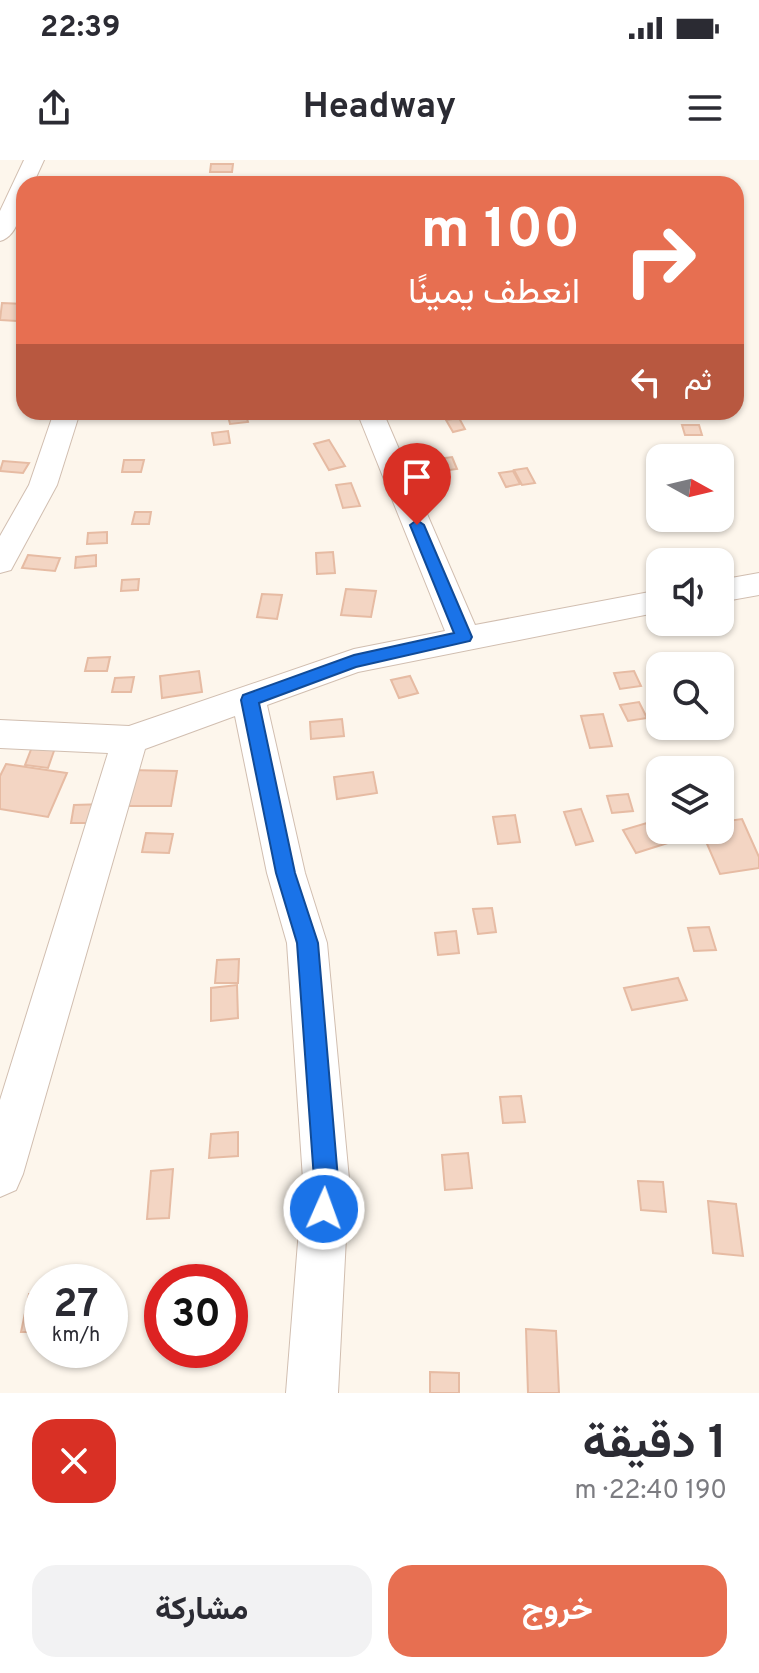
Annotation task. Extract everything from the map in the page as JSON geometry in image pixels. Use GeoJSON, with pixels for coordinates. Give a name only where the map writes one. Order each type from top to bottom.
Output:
{"type":"FeatureCollection","features":[{"type":"Feature","properties":{"kind":"street"},"geometry":{"type":"LineString","coordinates":[[0,234],[16,199]]}},
{"type":"Feature","properties":{"kind":"street"},"geometry":{"type":"LineString","coordinates":[[0,563],[43,485],[64,420]]}},
{"type":"Feature","properties":{"kind":"street"},"geometry":{"type":"LineString","coordinates":[[373,420],[464,637]]}},
{"type":"Feature","properties":{"kind":"street"},"geometry":{"type":"LineString","coordinates":[[734,588],[759,584]]}},
{"type":"Feature","properties":{"kind":"street"},"geometry":{"type":"LineString","coordinates":[[0,734],[130,740],[354,661],[646,604]]}},
{"type":"Feature","properties":{"kind":"street"},"geometry":{"type":"LineString","coordinates":[[249,700],[286,873],[307,943],[326,1179],[312,1393]]}},
{"type":"Feature","properties":{"kind":"street"},"geometry":{"type":"LineString","coordinates":[[0,1174],[130,740]]}},
{"type":"Feature","properties":{"kind":"building"},"geometry":{"type":"Polygon","coordinates":[[[211,164],[233,164],[232,172],[210,172],[211,164]]]}},
{"type":"Feature","properties":{"kind":"building"},"geometry":{"type":"Polygon","coordinates":[[[2,303],[16,304],[16,321],[0,320],[2,303]]]}},
{"type":"Feature","properties":{"kind":"building"},"geometry":{"type":"Polygon","coordinates":[[[229,420],[248,422],[230,424],[229,420]]]}},
{"type":"Feature","properties":{"kind":"building"},"geometry":{"type":"Polygon","coordinates":[[[446,420],[460,420],[465,429],[453,432],[446,420]]]}},
{"type":"Feature","properties":{"kind":"building"},"geometry":{"type":"Polygon","coordinates":[[[682,425],[699,425],[702,435],[685,435],[682,425]]]}},
{"type":"Feature","properties":{"kind":"building"},"geometry":{"type":"Polygon","coordinates":[[[228,431],[230,443],[214,445],[212,433],[228,431]]]}},
{"type":"Feature","properties":{"kind":"building"},"geometry":{"type":"Polygon","coordinates":[[[329,440],[345,466],[329,470],[314,444],[329,440]]]}},
{"type":"Feature","properties":{"kind":"building"},"geometry":{"type":"Polygon","coordinates":[[[452,457],[457,469],[442,471],[437,459],[452,457]]]}},
{"type":"Feature","properties":{"kind":"building"},"geometry":{"type":"Polygon","coordinates":[[[124,460],[144,460],[141,472],[122,472],[124,460]]]}},
{"type":"Feature","properties":{"kind":"building"},"geometry":{"type":"Polygon","coordinates":[[[3,461],[29,463],[23,473],[0,471],[3,461]]]}},
{"type":"Feature","properties":{"kind":"building"},"geometry":{"type":"Polygon","coordinates":[[[527,468],[535,483],[522,485],[514,470],[527,468]]]}},
{"type":"Feature","properties":{"kind":"building"},"geometry":{"type":"Polygon","coordinates":[[[513,471],[520,484],[506,487],[499,473],[513,471]]]}},
{"type":"Feature","properties":{"kind":"building"},"geometry":{"type":"Polygon","coordinates":[[[351,483],[360,506],[343,508],[336,485],[351,483]]]}},
{"type":"Feature","properties":{"kind":"building"},"geometry":{"type":"Polygon","coordinates":[[[135,512],[151,512],[149,524],[132,524],[135,512]]]}},
{"type":"Feature","properties":{"kind":"building"},"geometry":{"type":"Polygon","coordinates":[[[107,532],[107,543],[87,544],[88,533],[107,532]]]}},
{"type":"Feature","properties":{"kind":"building"},"geometry":{"type":"Polygon","coordinates":[[[333,552],[335,573],[317,574],[316,553],[333,552]]]}},
{"type":"Feature","properties":{"kind":"building"},"geometry":{"type":"Polygon","coordinates":[[[28,555],[60,558],[55,571],[22,568],[28,555]]]}},
{"type":"Feature","properties":{"kind":"building"},"geometry":{"type":"Polygon","coordinates":[[[96,555],[96,566],[75,568],[76,557],[96,555]]]}},
{"type":"Feature","properties":{"kind":"building"},"geometry":{"type":"Polygon","coordinates":[[[139,579],[138,590],[121,591],[122,580],[139,579]]]}},
{"type":"Feature","properties":{"kind":"building"},"geometry":{"type":"Polygon","coordinates":[[[346,589],[376,591],[371,617],[341,615],[346,589]]]}},
{"type":"Feature","properties":{"kind":"building"},"geometry":{"type":"Polygon","coordinates":[[[262,594],[282,595],[277,619],[257,617],[262,594]]]}},
{"type":"Feature","properties":{"kind":"building"},"geometry":{"type":"Polygon","coordinates":[[[110,657],[107,671],[85,671],[88,658],[110,657]]]}},
{"type":"Feature","properties":{"kind":"building"},"geometry":{"type":"Polygon","coordinates":[[[199,671],[202,692],[162,698],[160,676],[199,671]]]}},
{"type":"Feature","properties":{"kind":"building"},"geometry":{"type":"Polygon","coordinates":[[[634,671],[641,686],[620,689],[614,673],[634,671]]]}},
{"type":"Feature","properties":{"kind":"building"},"geometry":{"type":"Polygon","coordinates":[[[410,676],[418,693],[399,698],[391,680],[410,676]]]}},
{"type":"Feature","properties":{"kind":"building"},"geometry":{"type":"Polygon","coordinates":[[[134,677],[131,692],[112,692],[115,678],[134,677]]]}},
{"type":"Feature","properties":{"kind":"building"},"geometry":{"type":"Polygon","coordinates":[[[639,702],[646,718],[628,721],[620,705],[639,702]]]}},
{"type":"Feature","properties":{"kind":"building"},"geometry":{"type":"Polygon","coordinates":[[[603,714],[612,746],[590,748],[581,716],[603,714]]]}},
{"type":"Feature","properties":{"kind":"building"},"geometry":{"type":"Polygon","coordinates":[[[342,719],[344,736],[311,739],[310,722],[342,719]]]}},
{"type":"Feature","properties":{"kind":"building"},"geometry":{"type":"Polygon","coordinates":[[[32,747],[55,748],[48,768],[25,765],[32,747]]]}},
{"type":"Feature","properties":{"kind":"building"},"geometry":{"type":"Polygon","coordinates":[[[6,764],[67,773],[48,817],[0,809],[0,776],[6,764]]]}},
{"type":"Feature","properties":{"kind":"building"},"geometry":{"type":"Polygon","coordinates":[[[129,770],[177,771],[171,806],[122,806],[129,770]]]}},
{"type":"Feature","properties":{"kind":"building"},"geometry":{"type":"Polygon","coordinates":[[[373,772],[377,793],[337,799],[334,777],[373,772]]]}},
{"type":"Feature","properties":{"kind":"building"},"geometry":{"type":"Polygon","coordinates":[[[628,794],[633,811],[612,813],[607,796],[628,794]]]}},
{"type":"Feature","properties":{"kind":"building"},"geometry":{"type":"Polygon","coordinates":[[[105,804],[101,823],[71,823],[74,805],[105,804]]]}},
{"type":"Feature","properties":{"kind":"building"},"geometry":{"type":"Polygon","coordinates":[[[581,809],[593,841],[576,845],[564,812],[581,809]]]}},
{"type":"Feature","properties":{"kind":"building"},"geometry":{"type":"Polygon","coordinates":[[[515,815],[520,842],[498,844],[493,817],[515,815]]]}},
{"type":"Feature","properties":{"kind":"building"},"geometry":{"type":"Polygon","coordinates":[[[742,819],[759,857],[759,868],[720,874],[707,844],[734,844],[734,820],[742,819]]]}},
{"type":"Feature","properties":{"kind":"building"},"geometry":{"type":"Polygon","coordinates":[[[646,823],[646,844],[665,844],[636,853],[623,830],[646,823]]]}},
{"type":"Feature","properties":{"kind":"building"},"geometry":{"type":"Polygon","coordinates":[[[146,833],[173,834],[169,853],[142,852],[146,833]]]}},
{"type":"Feature","properties":{"kind":"building"},"geometry":{"type":"Polygon","coordinates":[[[492,908],[496,932],[478,934],[473,909],[492,908]]]}},
{"type":"Feature","properties":{"kind":"building"},"geometry":{"type":"Polygon","coordinates":[[[709,927],[716,950],[694,951],[688,928],[709,927]]]}},
{"type":"Feature","properties":{"kind":"building"},"geometry":{"type":"Polygon","coordinates":[[[456,931],[459,953],[438,955],[435,933],[456,931]]]}},
{"type":"Feature","properties":{"kind":"building"},"geometry":{"type":"Polygon","coordinates":[[[239,959],[238,983],[215,983],[217,960],[239,959]]]}},
{"type":"Feature","properties":{"kind":"building"},"geometry":{"type":"Polygon","coordinates":[[[678,978],[687,1000],[632,1010],[624,988],[678,978]]]}},
{"type":"Feature","properties":{"kind":"building"},"geometry":{"type":"Polygon","coordinates":[[[237,985],[238,1018],[211,1021],[211,988],[237,985]]]}},
{"type":"Feature","properties":{"kind":"building"},"geometry":{"type":"Polygon","coordinates":[[[521,1096],[525,1122],[503,1123],[500,1097],[521,1096]]]}},
{"type":"Feature","properties":{"kind":"building"},"geometry":{"type":"Polygon","coordinates":[[[238,1132],[238,1156],[209,1158],[211,1134],[238,1132]]]}},
{"type":"Feature","properties":{"kind":"building"},"geometry":{"type":"Polygon","coordinates":[[[468,1153],[472,1188],[445,1190],[442,1155],[468,1153]]]}},
{"type":"Feature","properties":{"kind":"building"},"geometry":{"type":"Polygon","coordinates":[[[173,1169],[169,1218],[147,1219],[151,1171],[173,1169]]]}},
{"type":"Feature","properties":{"kind":"building"},"geometry":{"type":"Polygon","coordinates":[[[638,1181],[663,1182],[666,1212],[641,1210],[638,1181]]]}},
{"type":"Feature","properties":{"kind":"building"},"geometry":{"type":"Polygon","coordinates":[[[708,1201],[736,1204],[743,1256],[713,1253],[708,1201]]]}},
{"type":"Feature","properties":{"kind":"building"},"geometry":{"type":"Polygon","coordinates":[[[526,1329],[556,1331],[559,1393],[528,1393],[526,1329]]]}},
{"type":"Feature","properties":{"kind":"building"},"geometry":{"type":"Polygon","coordinates":[[[430,1372],[459,1373],[459,1393],[430,1393],[430,1372]]]}},
{"type":"Feature","properties":{"kind":"route"},"geometry":{"type":"LineString","coordinates":[[324,1209],[326,1179],[307,943],[286,873],[249,700],[354,661],[464,637],[417,525]]}}]}
